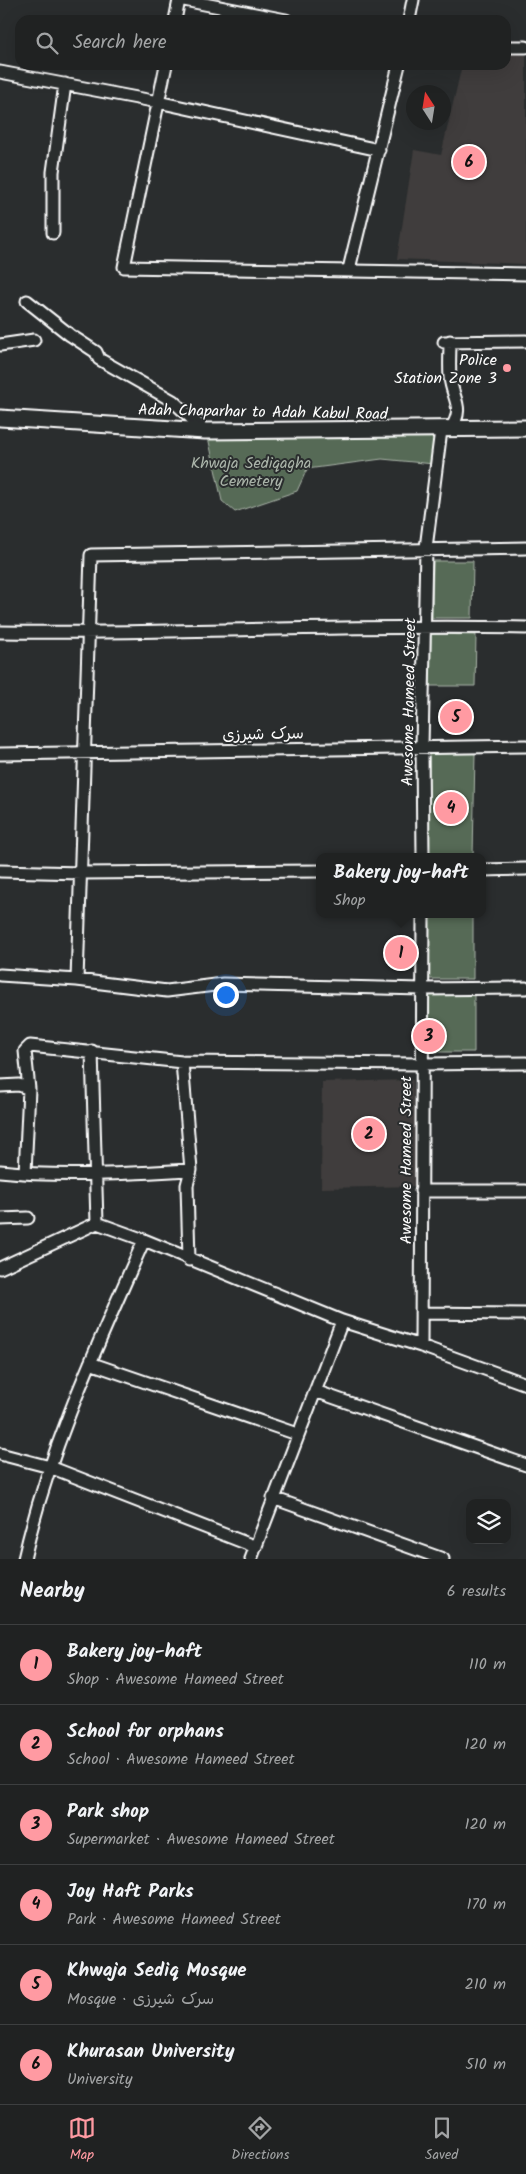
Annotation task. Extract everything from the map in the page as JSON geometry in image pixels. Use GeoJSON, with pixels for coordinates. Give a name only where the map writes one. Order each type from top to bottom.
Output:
{"type":"FeatureCollection","features":[{"type":"Feature","properties":{"kind":"main road","name":"Adah Chaparhar to Adah Kabul Road"},"geometry":{"type":"LineString","coordinates":[[0,418],[205,431],[526,428]]}},
{"type":"Feature","properties":{"kind":"street"},"geometry":{"type":"LineString","coordinates":[[176,15],[179,0]]}},
{"type":"Feature","properties":{"kind":"street"},"geometry":{"type":"LineString","coordinates":[[184,0],[260,15]]}},
{"type":"Feature","properties":{"kind":"street"},"geometry":{"type":"LineString","coordinates":[[410,15],[414,0]]}},
{"type":"Feature","properties":{"kind":"street"},"geometry":{"type":"LineString","coordinates":[[511,47],[526,47]]}},
{"type":"Feature","properties":{"kind":"street"},"geometry":{"type":"LineString","coordinates":[[165,70],[124,267],[349,269],[526,274]]}},
{"type":"Feature","properties":{"kind":"street"},"geometry":{"type":"LineString","coordinates":[[349,269],[398,70]]}},
{"type":"Feature","properties":{"kind":"street"},"geometry":{"type":"LineString","coordinates":[[0,72],[158,102],[379,150]]}},
{"type":"Feature","properties":{"kind":"street"},"geometry":{"type":"LineString","coordinates":[[52,233],[53,172],[64,84]]}},
{"type":"Feature","properties":{"kind":"street"},"geometry":{"type":"LineString","coordinates":[[27,301],[70,335],[96,352],[99,359],[172,401],[205,431]]}},
{"type":"Feature","properties":{"kind":"street"},"geometry":{"type":"LineString","coordinates":[[0,345],[34,340]]}},
{"type":"Feature","properties":{"kind":"street","name":"Awesome Hameed Street"},"geometry":{"type":"LineString","coordinates":[[423,853],[422,747],[426,548],[446,430],[457,420],[457,400],[450,379],[447,341],[526,341]]}},
{"type":"Feature","properties":{"kind":"street"},"geometry":{"type":"LineString","coordinates":[[77,980],[91,555],[426,548],[526,548]]}},
{"type":"Feature","properties":{"kind":"street"},"geometry":{"type":"LineString","coordinates":[[0,632],[88,633],[425,626],[526,628]]}},
{"type":"Feature","properties":{"kind":"street","name":"سرک شیرزی"},"geometry":{"type":"LineString","coordinates":[[0,754],[526,746]]}},
{"type":"Feature","properties":{"kind":"street"},"geometry":{"type":"LineString","coordinates":[[486,870],[526,869]]}},
{"type":"Feature","properties":{"kind":"street"},"geometry":{"type":"LineString","coordinates":[[0,871],[82,873],[316,872]]}},
{"type":"Feature","properties":{"kind":"street","name":"Awesome Hameed Street"},"geometry":{"type":"LineString","coordinates":[[422,1346],[423,918]]}},
{"type":"Feature","properties":{"kind":"street"},"geometry":{"type":"LineString","coordinates":[[0,976],[77,980],[167,991],[223,984],[422,989],[526,988]]}},
{"type":"Feature","properties":{"kind":"street"},"geometry":{"type":"LineString","coordinates":[[25,1174],[29,1089],[25,1051],[26,1047],[30,1046],[92,1051],[182,1062],[526,1063]]}},
{"type":"Feature","properties":{"kind":"street"},"geometry":{"type":"LineString","coordinates":[[92,1051],[97,1223]]}},
{"type":"Feature","properties":{"kind":"street"},"geometry":{"type":"LineString","coordinates":[[182,1062],[191,1170],[187,1185],[190,1260]]}},
{"type":"Feature","properties":{"kind":"street"},"geometry":{"type":"LineString","coordinates":[[0,1086],[19,1085],[29,1089]]}},
{"type":"Feature","properties":{"kind":"street"},"geometry":{"type":"LineString","coordinates":[[0,1170],[25,1174],[96,1175],[191,1170]]}},
{"type":"Feature","properties":{"kind":"street"},"geometry":{"type":"LineString","coordinates":[[421,1191],[526,1191]]}},
{"type":"Feature","properties":{"kind":"street"},"geometry":{"type":"LineString","coordinates":[[0,1220],[28,1218]]}},
{"type":"Feature","properties":{"kind":"street"},"geometry":{"type":"LineString","coordinates":[[0,1268],[97,1223],[144,1240],[342,1321],[422,1346],[526,1384]]}},
{"type":"Feature","properties":{"kind":"street"},"geometry":{"type":"LineString","coordinates":[[24,1559],[34,1512],[50,1467],[90,1363],[144,1240]]}},
{"type":"Feature","properties":{"kind":"street"},"geometry":{"type":"LineString","coordinates":[[421,1313],[526,1314]]}},
{"type":"Feature","properties":{"kind":"street"},"geometry":{"type":"LineString","coordinates":[[251,1559],[297,1434],[342,1321]]}},
{"type":"Feature","properties":{"kind":"street"},"geometry":{"type":"LineString","coordinates":[[90,1363],[297,1434]]}},
{"type":"Feature","properties":{"kind":"street"},"geometry":{"type":"LineString","coordinates":[[315,1391],[526,1465]]}},
{"type":"Feature","properties":{"kind":"street"},"geometry":{"type":"LineString","coordinates":[[0,1454],[50,1467],[256,1547]]}},
{"type":"Feature","properties":{"kind":"street"},"geometry":{"type":"LineString","coordinates":[[273,1498],[443,1559]]}},
{"type":"Feature","properties":{"kind":"shaded area"},"geometry":{"type":"Polygon","coordinates":[[[511,54],[526,55],[526,264],[397,259],[414,150],[441,155],[447,130],[451,130],[451,112],[461,70],[511,70],[511,54]]]}},
{"type":"Feature","properties":{"kind":"shaded area"},"geometry":{"type":"Polygon","coordinates":[[[413,1080],[419,1186],[321,1188],[322,1082],[413,1080]]]}},
{"type":"Feature","properties":{"kind":"green space","name":"Khwaja Sediqagha Cemetery"},"geometry":{"type":"Polygon","coordinates":[[[208,437],[436,437],[434,464],[382,459],[307,469],[297,491],[235,512],[222,501],[208,437]]]}},
{"type":"Feature","properties":{"kind":"green space"},"geometry":{"type":"Polygon","coordinates":[[[433,561],[473,561],[472,618],[432,618],[433,561]]]}},
{"type":"Feature","properties":{"kind":"green space"},"geometry":{"type":"Polygon","coordinates":[[[431,634],[476,635],[475,686],[430,686],[431,634]]]}},
{"type":"Feature","properties":{"kind":"green space"},"geometry":{"type":"Polygon","coordinates":[[[429,752],[475,753],[473,853],[428,853],[429,752]]]}},
{"type":"Feature","properties":{"kind":"green space"},"geometry":{"type":"Polygon","coordinates":[[[428,918],[473,918],[473,979],[428,979],[428,918]]]}},
{"type":"Feature","properties":{"kind":"green space"},"geometry":{"type":"Polygon","coordinates":[[[427,991],[474,991],[474,1052],[427,1052],[427,991]]]}},
{"type":"Feature","properties":{"kind":"place","name":"Khurasan University"},"geometry":{"type":"Point","coordinates":[469,162]}},
{"type":"Feature","properties":{"kind":"place","name":"Police Station Zone 3"},"geometry":{"type":"Point","coordinates":[507,368]}},
{"type":"Feature","properties":{"kind":"place","name":"Khwaja Sediq Mosque"},"geometry":{"type":"Point","coordinates":[456,717]}},
{"type":"Feature","properties":{"kind":"place","name":"Joy Haft Parks"},"geometry":{"type":"Point","coordinates":[451,808]}},
{"type":"Feature","properties":{"kind":"place","name":"Bakery joy-haft"},"geometry":{"type":"Point","coordinates":[401,953]}},
{"type":"Feature","properties":{"kind":"place","name":"Park shop"},"geometry":{"type":"Point","coordinates":[429,1036]}},
{"type":"Feature","properties":{"kind":"place","name":"School for orphans"},"geometry":{"type":"Point","coordinates":[369,1134]}}]}
